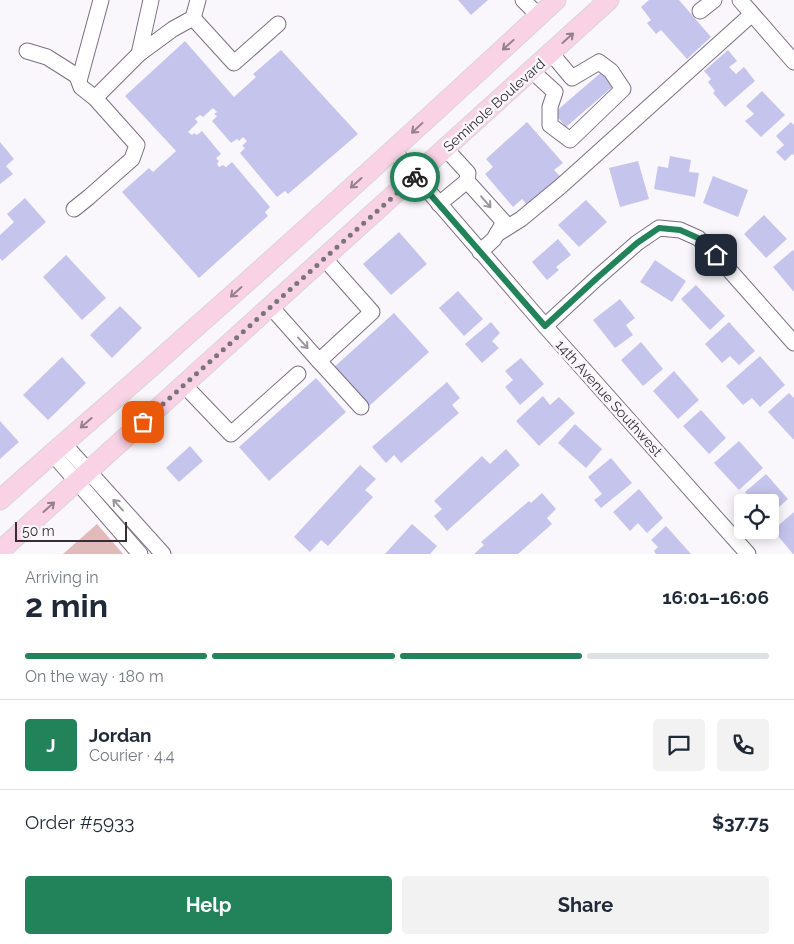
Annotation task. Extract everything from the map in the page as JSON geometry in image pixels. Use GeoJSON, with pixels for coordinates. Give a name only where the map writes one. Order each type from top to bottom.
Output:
{"type":"FeatureCollection","features":[{"type":"Feature","properties":{"kind":"main road"},"geometry":{"type":"LineString","coordinates":[[0,500],[57,448],[187,336],[556,0]]}},
{"type":"Feature","properties":{"kind":"main road","name":"Seminole Boulevard"},"geometry":{"type":"LineString","coordinates":[[0,551],[609,0]]}},
{"type":"Feature","properties":{"kind":"street"},"geometry":{"type":"LineString","coordinates":[[79,81],[100,0]]}},
{"type":"Feature","properties":{"kind":"street"},"geometry":{"type":"LineString","coordinates":[[139,54],[150,0]]}},
{"type":"Feature","properties":{"kind":"street"},"geometry":{"type":"LineString","coordinates":[[95,98],[139,54],[173,28],[193,18],[198,0]]}},
{"type":"Feature","properties":{"kind":"street"},"geometry":{"type":"LineString","coordinates":[[523,0],[539,16]]}},
{"type":"Feature","properties":{"kind":"street"},"geometry":{"type":"LineString","coordinates":[[700,11],[714,0]]}},
{"type":"Feature","properties":{"kind":"street"},"geometry":{"type":"LineString","coordinates":[[740,0],[794,62]]}},
{"type":"Feature","properties":{"kind":"street"},"geometry":{"type":"LineString","coordinates":[[480,252],[494,239],[500,228],[521,219],[561,186],[752,14]]}},
{"type":"Feature","properties":{"kind":"street"},"geometry":{"type":"LineString","coordinates":[[193,18],[234,63],[278,24]]}},
{"type":"Feature","properties":{"kind":"street"},"geometry":{"type":"LineString","coordinates":[[27,51],[47,57],[77,76],[81,87],[95,98],[137,145],[132,159],[74,209]]}},
{"type":"Feature","properties":{"kind":"street"},"geometry":{"type":"LineString","coordinates":[[551,53],[572,78]]}},
{"type":"Feature","properties":{"kind":"street"},"geometry":{"type":"LineString","coordinates":[[599,62],[612,71],[623,89],[570,140],[550,125],[550,107],[555,92],[572,78],[599,62]]}},
{"type":"Feature","properties":{"kind":"street"},"geometry":{"type":"LineString","coordinates":[[532,71],[555,92]]}},
{"type":"Feature","properties":{"kind":"street"},"geometry":{"type":"LineString","coordinates":[[446,149],[468,173],[468,181],[500,228]]}},
{"type":"Feature","properties":{"kind":"street","name":"14th Avenue Southwest"},"geometry":{"type":"LineString","coordinates":[[393,150],[545,326],[748,554]]}},
{"type":"Feature","properties":{"kind":"street"},"geometry":{"type":"LineString","coordinates":[[439,204],[468,181]]}},
{"type":"Feature","properties":{"kind":"street"},"geometry":{"type":"LineString","coordinates":[[545,326],[637,243],[659,228],[680,230],[698,238],[716,255],[794,343]]}},
{"type":"Feature","properties":{"kind":"street"},"geometry":{"type":"LineString","coordinates":[[319,361],[372,312],[324,258]]}},
{"type":"Feature","properties":{"kind":"street"},"geometry":{"type":"LineString","coordinates":[[271,307],[360,407]]}},
{"type":"Feature","properties":{"kind":"street"},"geometry":{"type":"LineString","coordinates":[[184,385],[231,434],[298,374]]}},
{"type":"Feature","properties":{"kind":"street"},"geometry":{"type":"LineString","coordinates":[[57,448],[83,477],[162,554]]}},
{"type":"Feature","properties":{"kind":"street"},"geometry":{"type":"LineString","coordinates":[[83,477],[140,554]]}},
{"type":"Feature","properties":{"kind":"shaded area"},"geometry":{"type":"Polygon","coordinates":[[[97,524],[123,554],[63,554],[97,524]]]}},
{"type":"Feature","properties":{"kind":"building"},"geometry":{"type":"Polygon","coordinates":[[[458,0],[488,0],[471,15],[458,0]]]}},
{"type":"Feature","properties":{"kind":"building"},"geometry":{"type":"Polygon","coordinates":[[[649,0],[679,0],[711,37],[687,59],[661,30],[656,34],[647,23],[651,20],[641,7],[649,0]]]}},
{"type":"Feature","properties":{"kind":"building"},"geometry":{"type":"Polygon","coordinates":[[[185,41],[234,97],[256,77],[253,74],[281,50],[358,134],[288,194],[285,191],[277,197],[240,153],[245,148],[242,146],[247,141],[243,137],[239,141],[237,139],[231,143],[212,121],[217,116],[214,114],[217,112],[213,108],[203,117],[200,115],[195,119],[198,122],[188,132],[192,135],[194,133],[197,135],[202,131],[221,154],[216,158],[219,161],[217,164],[219,167],[223,165],[226,167],[232,162],[270,207],[265,212],[268,216],[199,278],[122,192],[149,168],[153,172],[176,151],[125,96],[185,41]]]}},
{"type":"Feature","properties":{"kind":"building"},"geometry":{"type":"Polygon","coordinates":[[[728,50],[737,61],[729,67],[736,74],[744,67],[755,81],[725,107],[713,93],[715,91],[708,82],[711,79],[704,71],[728,50]]]}},
{"type":"Feature","properties":{"kind":"building"},"geometry":{"type":"Polygon","coordinates":[[[604,70],[617,83],[566,127],[554,113],[604,70]]]}},
{"type":"Feature","properties":{"kind":"building"},"geometry":{"type":"Polygon","coordinates":[[[762,91],[785,115],[761,137],[745,121],[754,114],[746,106],[762,91]]]}},
{"type":"Feature","properties":{"kind":"building"},"geometry":{"type":"Polygon","coordinates":[[[527,122],[563,163],[554,170],[562,178],[529,207],[522,199],[513,207],[485,174],[493,167],[486,159],[527,122]]]}},
{"type":"Feature","properties":{"kind":"building"},"geometry":{"type":"Polygon","coordinates":[[[791,122],[794,125],[794,155],[792,154],[785,161],[776,152],[784,145],[776,136],[791,122]]]}},
{"type":"Feature","properties":{"kind":"building"},"geometry":{"type":"Polygon","coordinates":[[[0,142],[14,159],[6,166],[13,174],[0,184],[0,142]]]}},
{"type":"Feature","properties":{"kind":"building"},"geometry":{"type":"Polygon","coordinates":[[[670,156],[691,160],[689,172],[699,173],[695,197],[654,189],[658,166],[668,168],[670,156]]]}},
{"type":"Feature","properties":{"kind":"building"},"geometry":{"type":"Polygon","coordinates":[[[638,161],[649,199],[620,207],[609,168],[638,161]]]}},
{"type":"Feature","properties":{"kind":"building"},"geometry":{"type":"Polygon","coordinates":[[[713,176],[748,190],[738,217],[703,203],[713,176]]]}},
{"type":"Feature","properties":{"kind":"building"},"geometry":{"type":"Polygon","coordinates":[[[25,198],[46,222],[2,261],[0,258],[0,235],[14,222],[7,214],[25,198]]]}},
{"type":"Feature","properties":{"kind":"building"},"geometry":{"type":"Polygon","coordinates":[[[586,200],[607,222],[579,247],[558,225],[586,200]]]}},
{"type":"Feature","properties":{"kind":"building"},"geometry":{"type":"Polygon","coordinates":[[[764,215],[787,239],[766,258],[744,234],[764,215]]]}},
{"type":"Feature","properties":{"kind":"building"},"geometry":{"type":"Polygon","coordinates":[[[399,232],[427,264],[391,295],[363,264],[399,232]]]}},
{"type":"Feature","properties":{"kind":"building"},"geometry":{"type":"Polygon","coordinates":[[[558,239],[571,255],[556,267],[559,270],[547,280],[532,262],[558,239]]]}},
{"type":"Feature","properties":{"kind":"building"},"geometry":{"type":"Polygon","coordinates":[[[794,251],[794,292],[773,267],[794,251]]]}},
{"type":"Feature","properties":{"kind":"building"},"geometry":{"type":"Polygon","coordinates":[[[66,255],[106,298],[82,320],[43,277],[66,255]]]}},
{"type":"Feature","properties":{"kind":"building"},"geometry":{"type":"Polygon","coordinates":[[[655,260],[686,281],[672,302],[640,282],[655,260]]]}},
{"type":"Feature","properties":{"kind":"building"},"geometry":{"type":"Polygon","coordinates":[[[696,285],[725,316],[710,330],[681,299],[696,285]]]}},
{"type":"Feature","properties":{"kind":"building"},"geometry":{"type":"Polygon","coordinates":[[[458,291],[483,319],[464,336],[439,308],[458,291]]]}},
{"type":"Feature","properties":{"kind":"building"},"geometry":{"type":"Polygon","coordinates":[[[620,299],[635,318],[626,325],[633,335],[615,348],[593,320],[620,299]]]}},
{"type":"Feature","properties":{"kind":"building"},"geometry":{"type":"Polygon","coordinates":[[[120,306],[142,328],[112,358],[90,335],[120,306]]]}},
{"type":"Feature","properties":{"kind":"building"},"geometry":{"type":"Polygon","coordinates":[[[394,313],[429,352],[367,408],[332,369],[394,313]]]}},
{"type":"Feature","properties":{"kind":"building"},"geometry":{"type":"Polygon","coordinates":[[[491,322],[500,333],[492,341],[499,348],[482,363],[465,344],[491,322]]]}},
{"type":"Feature","properties":{"kind":"building"},"geometry":{"type":"Polygon","coordinates":[[[729,322],[755,351],[739,365],[730,356],[722,363],[705,344],[729,322]]]}},
{"type":"Feature","properties":{"kind":"building"},"geometry":{"type":"Polygon","coordinates":[[[641,342],[663,369],[643,386],[621,360],[641,342]]]}},
{"type":"Feature","properties":{"kind":"building"},"geometry":{"type":"Polygon","coordinates":[[[760,356],[785,385],[760,407],[752,398],[743,405],[726,386],[760,356]]]}},
{"type":"Feature","properties":{"kind":"building"},"geometry":{"type":"Polygon","coordinates":[[[62,357],[86,383],[48,420],[23,395],[62,357]]]}},
{"type":"Feature","properties":{"kind":"building"},"geometry":{"type":"Polygon","coordinates":[[[521,358],[544,384],[520,405],[505,387],[513,380],[505,371],[521,358]]]}},
{"type":"Feature","properties":{"kind":"building"},"geometry":{"type":"Polygon","coordinates":[[[674,371],[699,400],[678,419],[653,391],[674,371]]]}},
{"type":"Feature","properties":{"kind":"building"},"geometry":{"type":"Polygon","coordinates":[[[316,378],[346,412],[269,481],[239,447],[316,378]]]}},
{"type":"Feature","properties":{"kind":"building"},"geometry":{"type":"Polygon","coordinates":[[[447,382],[460,398],[452,405],[459,413],[401,463],[394,455],[386,463],[372,447],[447,382]]]}},
{"type":"Feature","properties":{"kind":"building"},"geometry":{"type":"Polygon","coordinates":[[[789,393],[794,398],[794,440],[768,412],[789,393]]]}},
{"type":"Feature","properties":{"kind":"building"},"geometry":{"type":"Polygon","coordinates":[[[543,396],[550,405],[559,397],[575,413],[539,446],[516,421],[543,396]]]}},
{"type":"Feature","properties":{"kind":"building"},"geometry":{"type":"Polygon","coordinates":[[[701,410],[726,438],[709,454],[683,426],[701,410]]]}},
{"type":"Feature","properties":{"kind":"building"},"geometry":{"type":"Polygon","coordinates":[[[0,421],[19,442],[0,459],[0,421]]]}},
{"type":"Feature","properties":{"kind":"building"},"geometry":{"type":"Polygon","coordinates":[[[575,424],[602,449],[586,468],[558,443],[575,424]]]}},
{"type":"Feature","properties":{"kind":"building"},"geometry":{"type":"Polygon","coordinates":[[[739,441],[763,468],[739,490],[714,463],[739,441]]]}},
{"type":"Feature","properties":{"kind":"building"},"geometry":{"type":"Polygon","coordinates":[[[190,446],[203,461],[179,482],[166,468],[190,446]]]}},
{"type":"Feature","properties":{"kind":"building"},"geometry":{"type":"Polygon","coordinates":[[[506,449],[520,465],[447,531],[434,516],[442,509],[434,501],[482,456],[490,464],[506,449]]]}},
{"type":"Feature","properties":{"kind":"building"},"geometry":{"type":"Polygon","coordinates":[[[611,458],[632,483],[601,508],[594,500],[602,494],[588,477],[611,458]]]}},
{"type":"Feature","properties":{"kind":"building"},"geometry":{"type":"Polygon","coordinates":[[[360,465],[376,479],[365,490],[373,497],[328,546],[321,540],[310,552],[294,537],[360,465]]]}},
{"type":"Feature","properties":{"kind":"building"},"geometry":{"type":"Polygon","coordinates":[[[766,474],[788,499],[779,507],[779,494],[747,494],[745,492],[766,474]]]}},
{"type":"Feature","properties":{"kind":"building"},"geometry":{"type":"Polygon","coordinates":[[[639,489],[663,518],[647,533],[638,523],[630,531],[613,512],[639,489]]]}},
{"type":"Feature","properties":{"kind":"building"},"geometry":{"type":"Polygon","coordinates":[[[542,493],[556,509],[547,518],[552,524],[518,554],[474,554],[484,545],[481,542],[529,501],[531,503],[542,493]]]}},
{"type":"Feature","properties":{"kind":"building"},"geometry":{"type":"Polygon","coordinates":[[[794,512],[794,554],[779,537],[779,525],[794,512]]]}},
{"type":"Feature","properties":{"kind":"building"},"geometry":{"type":"Polygon","coordinates":[[[412,524],[437,546],[430,554],[385,554],[412,524]]]}},
{"type":"Feature","properties":{"kind":"building"},"geometry":{"type":"Polygon","coordinates":[[[666,526],[691,554],[656,554],[654,551],[658,547],[651,540],[666,526]]]}},
{"type":"Feature","properties":{"kind":"way so far"},"geometry":{"type":"LineString","coordinates":[[143,422],[415,177]]}},
{"type":"Feature","properties":{"kind":"route"},"geometry":{"type":"LineString","coordinates":[[415,177],[545,326],[637,243],[659,228],[680,230],[698,238],[716,255]]}}]}
